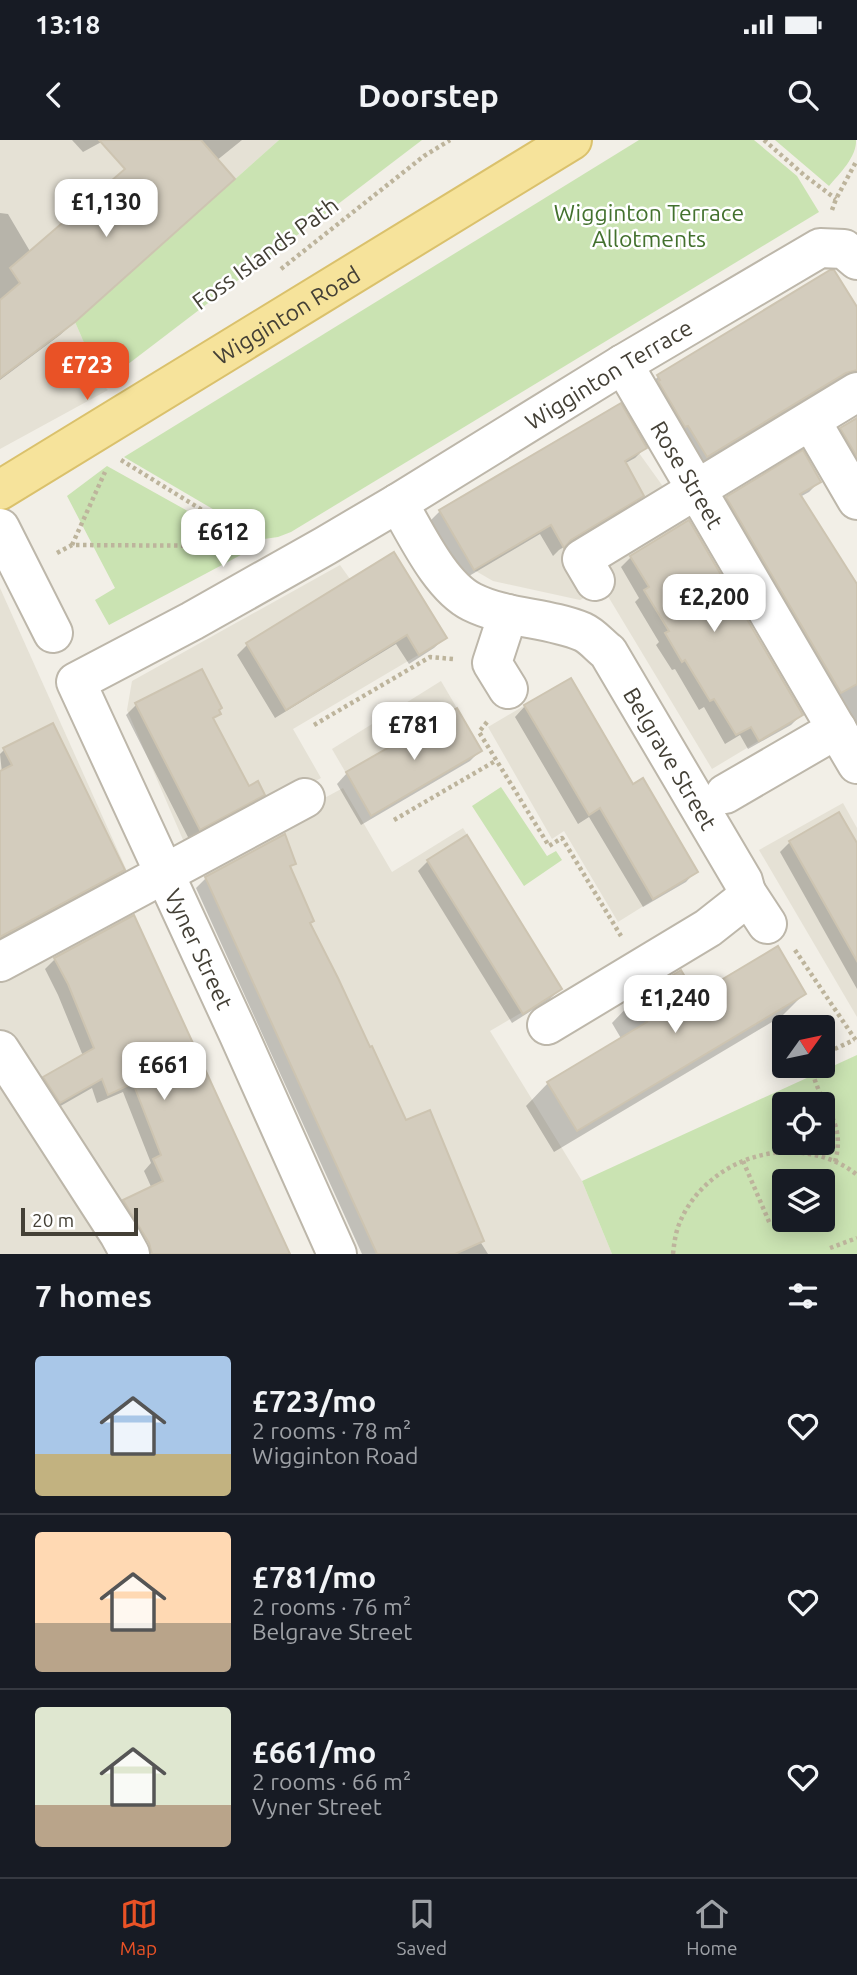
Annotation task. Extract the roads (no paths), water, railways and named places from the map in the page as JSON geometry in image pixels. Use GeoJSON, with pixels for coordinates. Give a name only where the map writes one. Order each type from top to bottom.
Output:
{"type":"FeatureCollection","features":[{"type":"Feature","properties":{"kind":"main road","name":"Wigginton Road"},"geometry":{"type":"LineString","coordinates":[[0,490],[102,447],[264,330],[572,140]]}},
{"type":"Feature","properties":{"kind":"street","name":"Wigginton Terrace"},"geometry":{"type":"LineString","coordinates":[[76,682],[192,621],[398,503],[623,364],[820,248],[844,249],[857,260]]}},
{"type":"Feature","properties":{"kind":"street","name":"Rose Street"},"geometry":{"type":"LineString","coordinates":[[623,364],[857,764]]}},
{"type":"Feature","properties":{"kind":"street"},"geometry":{"type":"LineString","coordinates":[[595,580],[582,559],[857,392]]}},
{"type":"Feature","properties":{"kind":"street"},"geometry":{"type":"LineString","coordinates":[[811,421],[857,500]]}},
{"type":"Feature","properties":{"kind":"street","name":"Belgrave Street"},"geometry":{"type":"LineString","coordinates":[[398,503],[446,581],[471,602],[585,633],[608,652],[767,924]]}},
{"type":"Feature","properties":{"kind":"street"},"geometry":{"type":"LineString","coordinates":[[0,528],[53,633]]}},
{"type":"Feature","properties":{"kind":"street"},"geometry":{"type":"LineString","coordinates":[[500,676],[508,614]]}},
{"type":"Feature","properties":{"kind":"street","name":"Vyner Street"},"geometry":{"type":"LineString","coordinates":[[76,682],[337,1254]]}},
{"type":"Feature","properties":{"kind":"street"},"geometry":{"type":"LineString","coordinates":[[725,794],[837,729]]}},
{"type":"Feature","properties":{"kind":"street"},"geometry":{"type":"LineString","coordinates":[[0,962],[306,797]]}},
{"type":"Feature","properties":{"kind":"street"},"geometry":{"type":"LineString","coordinates":[[547,1025],[708,928],[741,902],[746,892]]}},
{"type":"Feature","properties":{"kind":"street"},"geometry":{"type":"LineString","coordinates":[[0,1050],[130,1254]]}},
{"type":"Feature","properties":{"kind":"park label","name":"Wigginton Terrace Allotments"},"geometry":{"type":"Point","coordinates":[649,225]}}]}
